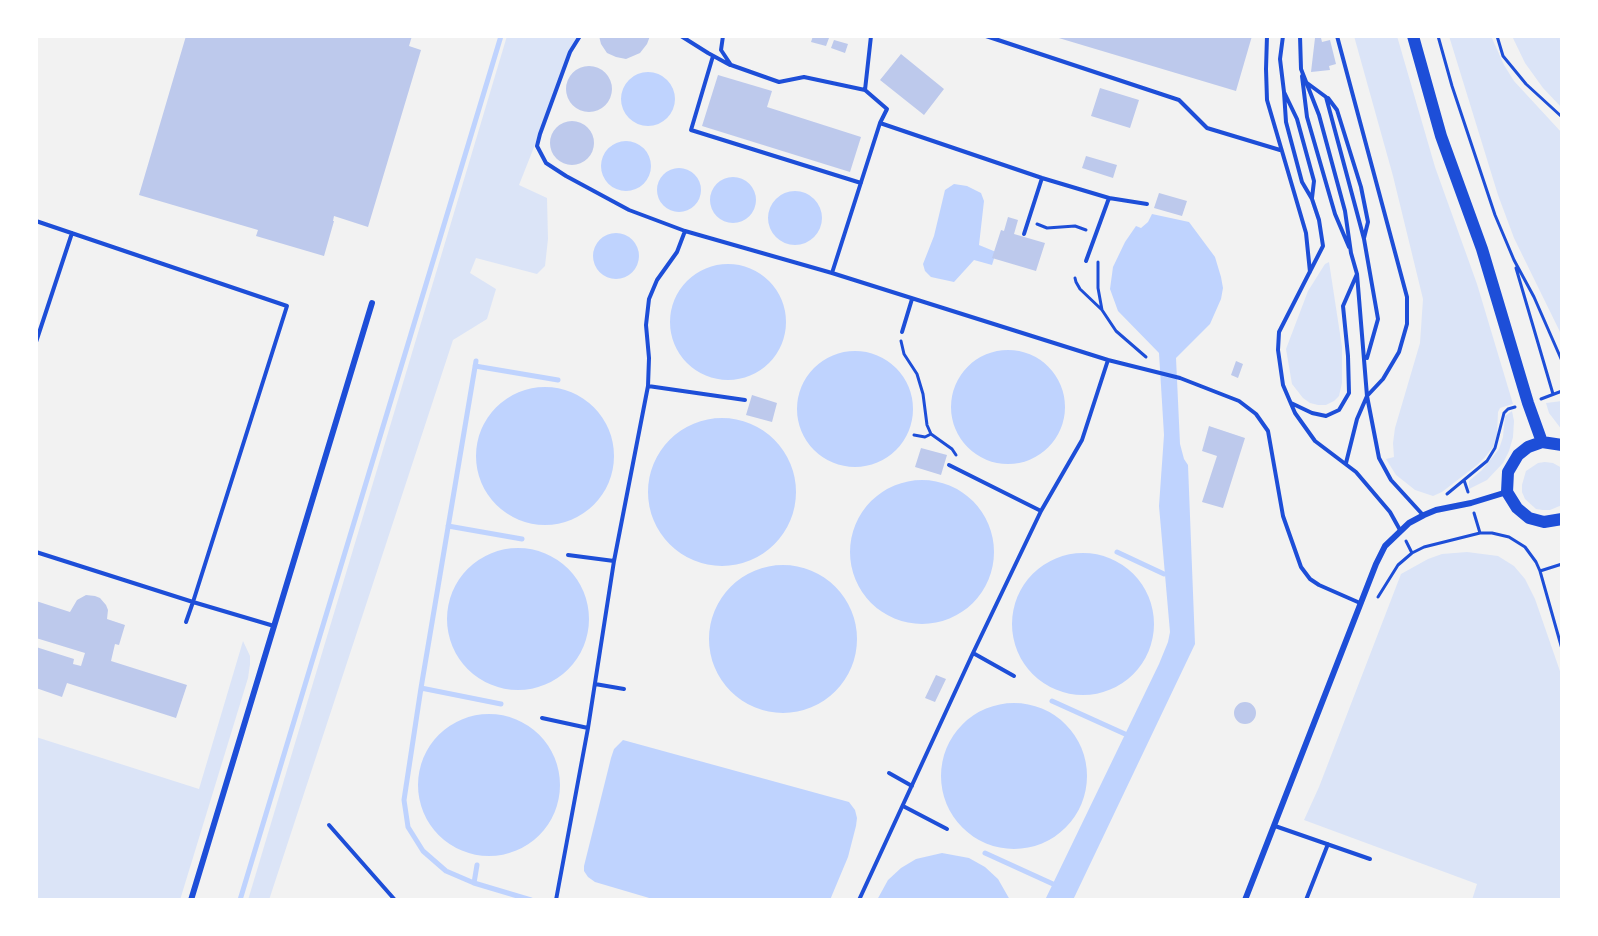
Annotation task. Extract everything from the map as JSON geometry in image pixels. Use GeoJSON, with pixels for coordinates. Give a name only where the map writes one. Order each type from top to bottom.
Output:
{"type":"FeatureCollection","features":[{"type":"Feature","properties":{"kind":"main road"},"geometry":{"type":"LineString","coordinates":[[1413,36],[1441,136],[1482,249],[1542,442]]}},
{"type":"Feature","properties":{"kind":"main road"},"geometry":{"type":"LineString","coordinates":[[1561,522],[1544,522],[1529,518],[1517,508],[1508,492],[1508,472],[1518,455],[1528,447],[1542,442],[1562,445]]}},
{"type":"Feature","properties":{"kind":"street"},"geometry":{"type":"LineString","coordinates":[[191,900],[372,303]]}},
{"type":"Feature","properties":{"kind":"street"},"geometry":{"type":"LineString","coordinates":[[1245,900],[1385,546],[1400,530],[1424,515],[1508,492]]}},
{"type":"Feature","properties":{"kind":"lane"},"geometry":{"type":"LineString","coordinates":[[580,36],[570,52],[540,134],[537,146],[546,163],[629,210],[685,231],[831,273],[1108,360],[1180,378],[1239,401],[1256,414],[1268,431],[1283,516],[1301,567],[1318,585],[1361,603]]}},
{"type":"Feature","properties":{"kind":"lane"},"geometry":{"type":"LineString","coordinates":[[681,36],[731,65],[779,82],[804,77],[865,90],[887,109],[880,123],[831,273]]}},
{"type":"Feature","properties":{"kind":"lane"},"geometry":{"type":"LineString","coordinates":[[723,36],[721,50],[731,65]]}},
{"type":"Feature","properties":{"kind":"lane"},"geometry":{"type":"LineString","coordinates":[[865,90],[871,36]]}},
{"type":"Feature","properties":{"kind":"lane"},"geometry":{"type":"LineString","coordinates":[[986,36],[1179,100],[1207,128],[1281,150]]}},
{"type":"Feature","properties":{"kind":"lane"},"geometry":{"type":"LineString","coordinates":[[1267,36],[1267,100],[1306,233],[1310,273]]}},
{"type":"Feature","properties":{"kind":"lane"},"geometry":{"type":"LineString","coordinates":[[1283,36],[1280,59],[1286,122],[1302,182],[1312,199],[1323,246],[1279,332],[1278,350],[1283,385],[1295,413],[1315,441],[1356,472],[1390,512],[1400,530]]}},
{"type":"Feature","properties":{"kind":"lane"},"geometry":{"type":"LineString","coordinates":[[1300,36],[1301,69],[1307,117],[1335,214],[1357,274],[1367,396],[1379,458],[1391,480],[1424,515]]}},
{"type":"Feature","properties":{"kind":"lane"},"geometry":{"type":"LineString","coordinates":[[1337,36],[1407,297],[1407,324],[1399,352],[1383,379],[1367,396],[1357,419],[1346,463]]}},
{"type":"Feature","properties":{"kind":"lane"},"geometry":{"type":"LineString","coordinates":[[713,56],[691,130],[861,183]]}},
{"type":"Feature","properties":{"kind":"lane"},"geometry":{"type":"LineString","coordinates":[[1301,69],[1319,115],[1345,211],[1351,253]]}},
{"type":"Feature","properties":{"kind":"lane"},"geometry":{"type":"LineString","coordinates":[[1306,83],[1326,97],[1337,110],[1361,187],[1368,222],[1364,239]]}},
{"type":"Feature","properties":{"kind":"lane"},"geometry":{"type":"LineString","coordinates":[[1284,92],[1297,119],[1314,181],[1312,199]]}},
{"type":"Feature","properties":{"kind":"lane"},"geometry":{"type":"LineString","coordinates":[[1326,97],[1364,239],[1378,319],[1366,362]]}},
{"type":"Feature","properties":{"kind":"lane"},"geometry":{"type":"LineString","coordinates":[[880,123],[1042,178],[1109,198],[1147,204]]}},
{"type":"Feature","properties":{"kind":"lane"},"geometry":{"type":"LineString","coordinates":[[1024,234],[1042,178]]}},
{"type":"Feature","properties":{"kind":"lane"},"geometry":{"type":"LineString","coordinates":[[1086,261],[1109,198]]}},
{"type":"Feature","properties":{"kind":"lane"},"geometry":{"type":"LineString","coordinates":[[36,221],[287,306],[186,622]]}},
{"type":"Feature","properties":{"kind":"lane"},"geometry":{"type":"LineString","coordinates":[[557,899],[588,728],[614,561],[648,386],[649,358],[646,325],[649,300],[657,280],[677,252],[685,231]]}},
{"type":"Feature","properties":{"kind":"lane"},"geometry":{"type":"LineString","coordinates":[[36,342],[72,233]]}},
{"type":"Feature","properties":{"kind":"lane"},"geometry":{"type":"LineString","coordinates":[[1291,403],[1312,413],[1326,416],[1339,410],[1349,393],[1343,306],[1357,274]]}},
{"type":"Feature","properties":{"kind":"lane"},"geometry":{"type":"LineString","coordinates":[[902,332],[912,299]]}},
{"type":"Feature","properties":{"kind":"lane"},"geometry":{"type":"LineString","coordinates":[[859,900],[1041,511],[1082,440],[1108,360]]}},
{"type":"Feature","properties":{"kind":"lane"},"geometry":{"type":"LineString","coordinates":[[648,386],[745,400]]}},
{"type":"Feature","properties":{"kind":"lane"},"geometry":{"type":"LineString","coordinates":[[949,465],[1041,511]]}},
{"type":"Feature","properties":{"kind":"lane"},"geometry":{"type":"LineString","coordinates":[[36,552],[274,626]]}},
{"type":"Feature","properties":{"kind":"lane"},"geometry":{"type":"LineString","coordinates":[[568,555],[614,561]]}},
{"type":"Feature","properties":{"kind":"lane"},"geometry":{"type":"LineString","coordinates":[[973,653],[1014,676]]}},
{"type":"Feature","properties":{"kind":"lane"},"geometry":{"type":"LineString","coordinates":[[595,684],[624,689]]}},
{"type":"Feature","properties":{"kind":"lane"},"geometry":{"type":"LineString","coordinates":[[542,718],[588,728]]}},
{"type":"Feature","properties":{"kind":"lane"},"geometry":{"type":"LineString","coordinates":[[889,773],[912,786]]}},
{"type":"Feature","properties":{"kind":"lane"},"geometry":{"type":"LineString","coordinates":[[903,806],[947,829]]}},
{"type":"Feature","properties":{"kind":"lane"},"geometry":{"type":"LineString","coordinates":[[329,825],[395,900]]}},
{"type":"Feature","properties":{"kind":"lane"},"geometry":{"type":"LineString","coordinates":[[1274,825],[1370,859]]}},
{"type":"Feature","properties":{"kind":"lane"},"geometry":{"type":"LineString","coordinates":[[1306,900],[1328,844]]}},
{"type":"Feature","properties":{"kind":"path"},"geometry":{"type":"LineString","coordinates":[[1438,36],[1452,86],[1495,214],[1562,361]]}},
{"type":"Feature","properties":{"kind":"path"},"geometry":{"type":"LineString","coordinates":[[1497,36],[1503,56],[1520,77],[1562,117]]}},
{"type":"Feature","properties":{"kind":"path"},"geometry":{"type":"LineString","coordinates":[[1028,221],[1047,228],[1075,226],[1088,231],[1094,238],[1098,244],[1098,288],[1102,310]]}},
{"type":"Feature","properties":{"kind":"path"},"geometry":{"type":"LineString","coordinates":[[1514,260],[1553,395]]}},
{"type":"Feature","properties":{"kind":"path"},"geometry":{"type":"LineString","coordinates":[[1076,278],[1080,289],[1102,310],[1116,331],[1150,361],[1156,372]]}},
{"type":"Feature","properties":{"kind":"path"},"geometry":{"type":"LineString","coordinates":[[902,332],[900,339],[904,354],[916,374],[923,394],[927,425],[931,434],[952,449],[971,476]]}},
{"type":"Feature","properties":{"kind":"path"},"geometry":{"type":"LineString","coordinates":[[1436,510],[1443,498],[1487,461],[1495,448],[1504,413],[1508,409],[1562,392]]}},
{"type":"Feature","properties":{"kind":"path"},"geometry":{"type":"LineString","coordinates":[[914,435],[925,437],[931,434]]}},
{"type":"Feature","properties":{"kind":"path"},"geometry":{"type":"LineString","coordinates":[[1377,599],[1398,565],[1412,553],[1424,547],[1480,533],[1509,537],[1525,547],[1536,562],[1562,649]]}},
{"type":"Feature","properties":{"kind":"path"},"geometry":{"type":"LineString","coordinates":[[1540,571],[1562,564]]}},
{"type":"Feature","properties":{"kind":"shaded area"},"geometry":{"type":"Polygon","coordinates":[[[507,36],[578,36],[519,185],[547,198],[548,239],[545,266],[537,274],[476,258],[470,273],[496,289],[487,319],[453,340],[269,900],[248,900],[507,36]]]}},
{"type":"Feature","properties":{"kind":"shaded area"},"geometry":{"type":"Polygon","coordinates":[[[1354,36],[1397,36],[1435,167],[1477,284],[1513,404],[1500,408],[1497,435],[1493,447],[1486,456],[1442,492],[1433,496],[1415,490],[1396,475],[1386,459],[1394,457],[1395,428],[1420,343],[1423,299],[1393,176],[1354,36]]]}},
{"type":"Feature","properties":{"kind":"shaded area"},"geometry":{"type":"Polygon","coordinates":[[[1449,36],[1491,36],[1514,81],[1562,133],[1562,336],[1514,238],[1498,195],[1449,36]]]}},
{"type":"Feature","properties":{"kind":"shaded area"},"geometry":{"type":"Polygon","coordinates":[[[1512,36],[1562,36],[1562,108],[1543,88],[1525,63],[1512,36]]]}},
{"type":"Feature","properties":{"kind":"shaded area"},"geometry":{"type":"Polygon","coordinates":[[[1329,262],[1342,347],[1342,383],[1339,396],[1334,401],[1326,405],[1318,405],[1303,398],[1292,384],[1286,349],[1308,291],[1325,264],[1329,262]]]}},
{"type":"Feature","properties":{"kind":"shaded area"},"geometry":{"type":"Polygon","coordinates":[[[1562,401],[1562,430],[1549,413],[1546,403],[1562,401]]]}},
{"type":"Feature","properties":{"kind":"shaded area"},"geometry":{"type":"Polygon","coordinates":[[[1512,411],[1513,437],[1503,463],[1487,480],[1469,489],[1469,481],[1482,470],[1499,449],[1505,416],[1512,411]]]}},
{"type":"Feature","properties":{"kind":"shaded area"},"geometry":{"type":"Polygon","coordinates":[[[1545,462],[1562,468],[1562,505],[1550,510],[1536,509],[1525,499],[1522,492],[1526,471],[1538,463],[1545,462]]]}},
{"type":"Feature","properties":{"kind":"shaded area"},"geometry":{"type":"Polygon","coordinates":[[[1467,552],[1498,556],[1514,566],[1525,579],[1535,599],[1562,677],[1562,900],[1472,900],[1477,884],[1304,820],[1319,787],[1401,574],[1442,554],[1467,552]]]}},
{"type":"Feature","properties":{"kind":"shaded area"},"geometry":{"type":"Polygon","coordinates":[[[243,641],[250,656],[248,678],[180,900],[36,900],[36,737],[199,789],[243,641]]]}},
{"type":"Feature","properties":{"kind":"water"},"geometry":{"type":"Polygon","coordinates":[[[648,72],[658,74],[667,80],[673,89],[675,99],[673,109],[667,118],[658,124],[648,126],[638,124],[629,118],[623,109],[621,99],[623,89],[629,80],[638,74],[648,72]]]}},
{"type":"Feature","properties":{"kind":"water"},"geometry":{"type":"Polygon","coordinates":[[[621,141],[631,141],[644,148],[651,161],[651,171],[644,184],[631,191],[621,191],[612,187],[605,180],[601,171],[601,161],[605,152],[612,145],[621,141]]]}},
{"type":"Feature","properties":{"kind":"water"},"geometry":{"type":"Polygon","coordinates":[[[679,168],[695,174],[701,190],[695,206],[679,212],[663,206],[657,190],[663,174],[679,168]]]}},
{"type":"Feature","properties":{"kind":"water"},"geometry":{"type":"Polygon","coordinates":[[[733,177],[749,184],[756,200],[749,216],[733,223],[717,216],[710,200],[717,184],[733,177]]]}},
{"type":"Feature","properties":{"kind":"water"},"geometry":{"type":"Polygon","coordinates":[[[954,184],[967,186],[981,193],[984,201],[979,245],[996,252],[992,265],[974,260],[954,282],[931,277],[925,271],[923,264],[934,236],[945,190],[954,184]]]}},
{"type":"Feature","properties":{"kind":"water"},"geometry":{"type":"Polygon","coordinates":[[[790,191],[800,191],[810,195],[818,203],[822,218],[818,233],[810,241],[800,245],[790,245],[780,241],[772,233],[768,223],[768,213],[772,203],[780,195],[790,191]]]}},
{"type":"Feature","properties":{"kind":"water"},"geometry":{"type":"Polygon","coordinates":[[[1152,214],[1189,222],[1215,257],[1223,288],[1221,299],[1210,324],[1176,358],[1180,444],[1188,465],[1195,644],[1073,900],[1045,900],[1159,664],[1170,632],[1159,506],[1164,435],[1159,353],[1118,311],[1110,289],[1113,267],[1125,242],[1136,226],[1141,228],[1152,214]]]}},
{"type":"Feature","properties":{"kind":"water"},"geometry":{"type":"Polygon","coordinates":[[[616,233],[632,240],[639,256],[632,272],[616,279],[600,272],[593,256],[600,240],[616,233]]]}},
{"type":"Feature","properties":{"kind":"water"},"geometry":{"type":"Polygon","coordinates":[[[728,264],[750,268],[769,281],[782,300],[786,322],[782,344],[769,363],[750,376],[728,380],[706,376],[687,363],[674,344],[670,322],[674,300],[687,281],[706,268],[728,264]]]}},
{"type":"Feature","properties":{"kind":"water"},"geometry":{"type":"Polygon","coordinates":[[[1008,350],[1030,355],[1048,367],[1060,385],[1065,407],[1060,429],[1048,447],[1030,459],[1008,464],[986,459],[968,447],[956,429],[951,407],[956,385],[968,367],[986,355],[1008,350]]]}},
{"type":"Feature","properties":{"kind":"water"},"geometry":{"type":"Polygon","coordinates":[[[855,351],[877,356],[896,368],[908,387],[913,409],[908,431],[896,450],[877,462],[855,467],[833,462],[814,450],[802,431],[797,409],[802,387],[814,368],[833,356],[855,351]]]}},
{"type":"Feature","properties":{"kind":"water"},"geometry":{"type":"Polygon","coordinates":[[[545,387],[571,392],[594,407],[609,430],[614,456],[609,482],[594,505],[571,520],[545,525],[519,520],[496,505],[481,482],[476,456],[481,430],[496,407],[519,392],[545,387]]]}},
{"type":"Feature","properties":{"kind":"water"},"geometry":{"type":"Polygon","coordinates":[[[722,418],[750,423],[763,430],[774,440],[784,451],[791,464],[796,492],[791,520],[784,533],[774,544],[763,554],[750,561],[722,566],[694,561],[681,554],[670,544],[660,533],[653,520],[648,492],[653,464],[660,451],[670,440],[681,430],[694,423],[722,418]]]}},
{"type":"Feature","properties":{"kind":"water"},"geometry":{"type":"Polygon","coordinates":[[[922,480],[949,486],[973,501],[988,525],[994,552],[988,579],[973,603],[949,618],[922,624],[895,618],[871,603],[856,579],[850,552],[856,525],[871,501],[895,486],[922,480]]]}},
{"type":"Feature","properties":{"kind":"water"},"geometry":{"type":"Polygon","coordinates":[[[518,548],[545,553],[568,569],[584,592],[589,619],[584,646],[568,669],[545,685],[518,690],[491,685],[468,669],[452,646],[447,619],[452,592],[468,569],[491,553],[518,548]]]}},
{"type":"Feature","properties":{"kind":"water"},"geometry":{"type":"Polygon","coordinates":[[[1083,553],[1097,554],[1110,559],[1133,574],[1148,597],[1153,610],[1153,638],[1148,651],[1133,674],[1110,689],[1097,694],[1083,695],[1069,694],[1056,689],[1033,674],[1018,651],[1013,638],[1012,624],[1013,610],[1018,597],[1033,574],[1056,559],[1069,554],[1083,553]]]}},
{"type":"Feature","properties":{"kind":"water"},"geometry":{"type":"Polygon","coordinates":[[[783,565],[797,566],[811,571],[824,577],[835,587],[845,598],[851,611],[856,625],[856,653],[851,667],[845,680],[835,691],[824,701],[811,707],[797,712],[783,713],[769,712],[755,707],[742,701],[731,691],[721,680],[715,667],[710,653],[709,639],[710,625],[715,611],[721,598],[731,587],[742,577],[755,571],[769,566],[783,565]]]}},
{"type":"Feature","properties":{"kind":"water"},"geometry":{"type":"Polygon","coordinates":[[[1014,703],[1028,704],[1042,709],[1055,715],[1066,724],[1075,735],[1081,748],[1086,762],[1086,790],[1081,804],[1075,817],[1066,828],[1055,837],[1042,843],[1028,848],[1014,849],[1000,848],[986,843],[973,837],[962,828],[953,817],[947,804],[942,790],[941,776],[942,762],[947,748],[953,735],[962,724],[973,715],[986,709],[1000,704],[1014,703]]]}},
{"type":"Feature","properties":{"kind":"water"},"geometry":{"type":"Polygon","coordinates":[[[489,714],[516,719],[539,735],[555,758],[560,785],[555,812],[539,835],[516,851],[489,856],[462,851],[439,835],[423,812],[418,785],[423,758],[439,735],[462,719],[489,714]]]}},
{"type":"Feature","properties":{"kind":"water"},"geometry":{"type":"Polygon","coordinates":[[[623,740],[849,802],[855,810],[856,826],[848,857],[830,900],[656,900],[595,882],[588,877],[584,866],[611,758],[614,749],[623,740]]]}},
{"type":"Feature","properties":{"kind":"water"},"geometry":{"type":"Polygon","coordinates":[[[942,853],[969,858],[985,867],[998,879],[1010,900],[877,900],[888,880],[901,868],[916,859],[942,853]]]}},
{"type":"Feature","properties":{"kind":"building"},"geometry":{"type":"Polygon","coordinates":[[[186,36],[412,36],[409,46],[421,50],[368,227],[334,216],[324,256],[256,236],[258,230],[139,195],[186,36]]]}},
{"type":"Feature","properties":{"kind":"building"},"geometry":{"type":"Polygon","coordinates":[[[599,36],[650,36],[640,53],[626,59],[607,53],[599,36]]]}},
{"type":"Feature","properties":{"kind":"building"},"geometry":{"type":"Polygon","coordinates":[[[813,36],[829,38],[826,46],[811,42],[813,36]]]}},
{"type":"Feature","properties":{"kind":"building"},"geometry":{"type":"Polygon","coordinates":[[[1052,36],[1252,36],[1236,91],[1052,36]]]}},
{"type":"Feature","properties":{"kind":"building"},"geometry":{"type":"Polygon","coordinates":[[[1315,38],[1321,38],[1322,42],[1330,40],[1336,64],[1329,66],[1330,70],[1311,72],[1315,38]]]}},
{"type":"Feature","properties":{"kind":"building"},"geometry":{"type":"Polygon","coordinates":[[[834,40],[848,44],[845,53],[831,48],[834,40]]]}},
{"type":"Feature","properties":{"kind":"building"},"geometry":{"type":"Polygon","coordinates":[[[901,54],[944,89],[924,115],[880,80],[901,54]]]}},
{"type":"Feature","properties":{"kind":"building"},"geometry":{"type":"Polygon","coordinates":[[[589,66],[605,73],[612,89],[605,105],[589,112],[573,105],[566,89],[573,73],[589,66]]]}},
{"type":"Feature","properties":{"kind":"building"},"geometry":{"type":"Polygon","coordinates":[[[718,75],[772,91],[767,107],[861,137],[850,172],[702,126],[718,75]]]}},
{"type":"Feature","properties":{"kind":"building"},"geometry":{"type":"Polygon","coordinates":[[[1100,88],[1139,100],[1130,128],[1091,116],[1100,88]]]}},
{"type":"Feature","properties":{"kind":"building"},"geometry":{"type":"Polygon","coordinates":[[[572,121],[587,128],[594,143],[587,158],[572,165],[557,158],[550,143],[557,128],[572,121]]]}},
{"type":"Feature","properties":{"kind":"building"},"geometry":{"type":"Polygon","coordinates":[[[1086,156],[1117,165],[1113,178],[1082,168],[1086,156]]]}},
{"type":"Feature","properties":{"kind":"building"},"geometry":{"type":"Polygon","coordinates":[[[1159,193],[1187,201],[1182,216],[1154,208],[1159,193]]]}},
{"type":"Feature","properties":{"kind":"building"},"geometry":{"type":"Polygon","coordinates":[[[1008,217],[1018,220],[1014,234],[1045,243],[1036,271],[992,258],[1008,217]]]}},
{"type":"Feature","properties":{"kind":"building"},"geometry":{"type":"Polygon","coordinates":[[[1236,361],[1243,364],[1238,378],[1231,375],[1236,361]]]}},
{"type":"Feature","properties":{"kind":"building"},"geometry":{"type":"Polygon","coordinates":[[[752,395],[777,403],[772,422],[746,415],[752,395]]]}},
{"type":"Feature","properties":{"kind":"building"},"geometry":{"type":"Polygon","coordinates":[[[1209,426],[1245,438],[1223,508],[1202,502],[1217,456],[1202,451],[1209,426]]]}},
{"type":"Feature","properties":{"kind":"building"},"geometry":{"type":"Polygon","coordinates":[[[921,448],[947,455],[941,475],[915,467],[921,448]]]}},
{"type":"Feature","properties":{"kind":"building"},"geometry":{"type":"Polygon","coordinates":[[[86,595],[100,598],[108,610],[107,619],[125,625],[119,645],[115,644],[111,661],[187,685],[176,718],[67,683],[62,697],[36,688],[36,647],[74,659],[73,664],[81,666],[85,653],[36,638],[36,601],[70,612],[77,600],[86,595]]]}},
{"type":"Feature","properties":{"kind":"building"},"geometry":{"type":"Polygon","coordinates":[[[936,675],[946,679],[935,702],[925,698],[936,675]]]}},
{"type":"Feature","properties":{"kind":"building"},"geometry":{"type":"Polygon","coordinates":[[[1245,702],[1253,705],[1256,713],[1253,721],[1245,724],[1237,721],[1234,713],[1237,705],[1245,702]]]}},
{"type":"Feature","properties":{"kind":"waterway"},"geometry":{"type":"LineString","coordinates":[[240,900],[501,36]]}},
{"type":"Feature","properties":{"kind":"waterway"},"geometry":{"type":"LineString","coordinates":[[476,361],[404,800],[408,827],[423,851],[446,871],[474,883],[477,865]]}},
{"type":"Feature","properties":{"kind":"waterway"},"geometry":{"type":"LineString","coordinates":[[475,366],[558,380]]}},
{"type":"Feature","properties":{"kind":"waterway"},"geometry":{"type":"LineString","coordinates":[[448,526],[522,539]]}},
{"type":"Feature","properties":{"kind":"waterway"},"geometry":{"type":"LineString","coordinates":[[1117,552],[1164,574]]}},
{"type":"Feature","properties":{"kind":"waterway"},"geometry":{"type":"LineString","coordinates":[[421,688],[501,704]]}},
{"type":"Feature","properties":{"kind":"waterway"},"geometry":{"type":"LineString","coordinates":[[1052,701],[1125,734]]}},
{"type":"Feature","properties":{"kind":"waterway"},"geometry":{"type":"LineString","coordinates":[[985,853],[1053,884]]}},
{"type":"Feature","properties":{"kind":"waterway"},"geometry":{"type":"LineString","coordinates":[[474,883],[531,900]]}}]}
